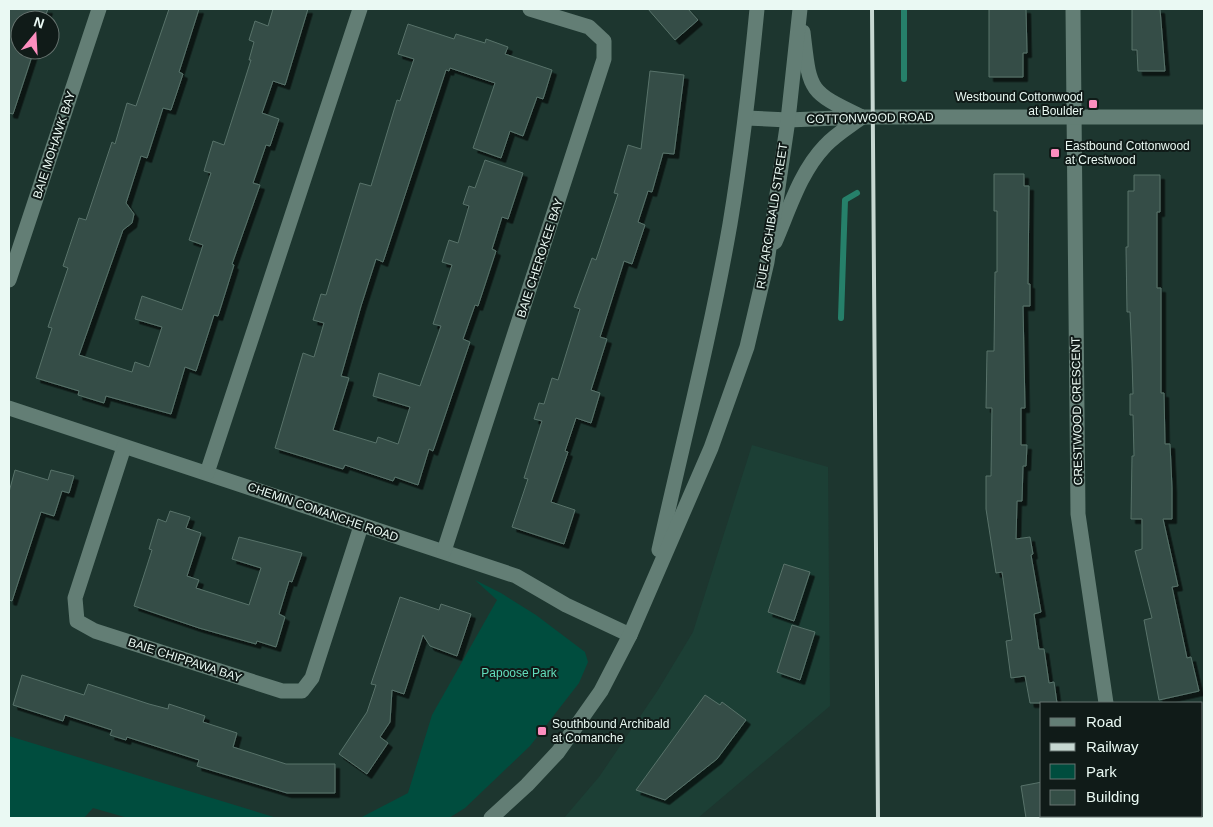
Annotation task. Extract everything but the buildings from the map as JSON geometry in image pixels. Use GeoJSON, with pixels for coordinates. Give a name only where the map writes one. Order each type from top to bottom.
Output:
{"type":"FeatureCollection","features":[{"type":"Feature","properties":{"kind":"street","name":"BAIE MOHAWK BAY"},"geometry":{"type":"LineString","coordinates":[[9,280],[99,9]]}},
{"type":"Feature","properties":{"kind":"street"},"geometry":{"type":"LineString","coordinates":[[208,473],[360,9]]}},
{"type":"Feature","properties":{"kind":"street","name":"BAIE CHEROKEE BAY"},"geometry":{"type":"LineString","coordinates":[[444,552],[604,59],[604,40],[589,27],[530,9]]}},
{"type":"Feature","properties":{"kind":"street","name":"RUE ARCHIBALD STREET"},"geometry":{"type":"LineString","coordinates":[[652,584],[730,224],[746,118],[757,9]]}},
{"type":"Feature","properties":{"kind":"street"},"geometry":{"type":"LineString","coordinates":[[767,262],[801,182],[813,160],[826,144],[862,117],[828,101],[814,88],[808,73],[800,9]]}},
{"type":"Feature","properties":{"kind":"street","name":"RUE ARCHIBALD STREET"},"geometry":{"type":"LineString","coordinates":[[491,818],[527,785],[560,749],[601,691],[630,635],[715,439],[747,346],[767,262],[788,120],[800,9]]}},
{"type":"Feature","properties":{"kind":"street","name":"CRESTWOOD CRESCENT"},"geometry":{"type":"LineString","coordinates":[[1073,9],[1078,514],[1106,702]]}},
{"type":"Feature","properties":{"kind":"street","name":"COTTONWOOD ROAD"},"geometry":{"type":"LineString","coordinates":[[746,118],[788,120],[862,117],[1204,117]]}},
{"type":"Feature","properties":{"kind":"street","name":"CHEMIN COMANCHE ROAD"},"geometry":{"type":"LineString","coordinates":[[9,408],[516,576],[566,605],[630,635]]}},
{"type":"Feature","properties":{"kind":"street","name":"BAIE CHIPPAWA BAY"},"geometry":{"type":"LineString","coordinates":[[124,447],[75,598],[77,621],[95,630],[282,691],[302,691],[312,678],[361,526]]}},
{"type":"Feature","properties":{"kind":"shaded area"},"geometry":{"type":"Polygon","coordinates":[[[752,445],[828,467],[830,706],[698,818],[564,818],[599,777],[658,690],[693,632],[752,445]]]}},
{"type":"Feature","properties":{"kind":"green space","name":"Papoose Park"},"geometry":{"type":"Polygon","coordinates":[[[475,580],[501,593],[536,615],[585,652],[588,662],[579,683],[530,746],[465,808],[449,818],[360,818],[408,793],[432,715],[497,600],[475,580]]]}},
{"type":"Feature","properties":{"kind":"green space"},"geometry":{"type":"Polygon","coordinates":[[[9,736],[277,818],[128,818],[93,808],[84,818],[9,818],[9,736]]]}},
{"type":"Feature","properties":{"kind":"waterway"},"geometry":{"type":"LineString","coordinates":[[904,9],[904,79]]}},
{"type":"Feature","properties":{"kind":"waterway"},"geometry":{"type":"LineString","coordinates":[[841,318],[845,200],[857,193]]}},
{"type":"Feature","properties":{"kind":"railway"},"geometry":{"type":"LineString","coordinates":[[872,9],[878,818]]}},
{"type":"Feature","properties":{"kind":"place","name":"Westbound Cottonwood at Boulder"},"geometry":{"type":"Point","coordinates":[1093,104]}},
{"type":"Feature","properties":{"kind":"place","name":"Eastbound Cottonwood at Crestwood"},"geometry":{"type":"Point","coordinates":[1055,153]}},
{"type":"Feature","properties":{"kind":"place","name":"Southbound Archibald at Comanche"},"geometry":{"type":"Point","coordinates":[542,731]}}]}
